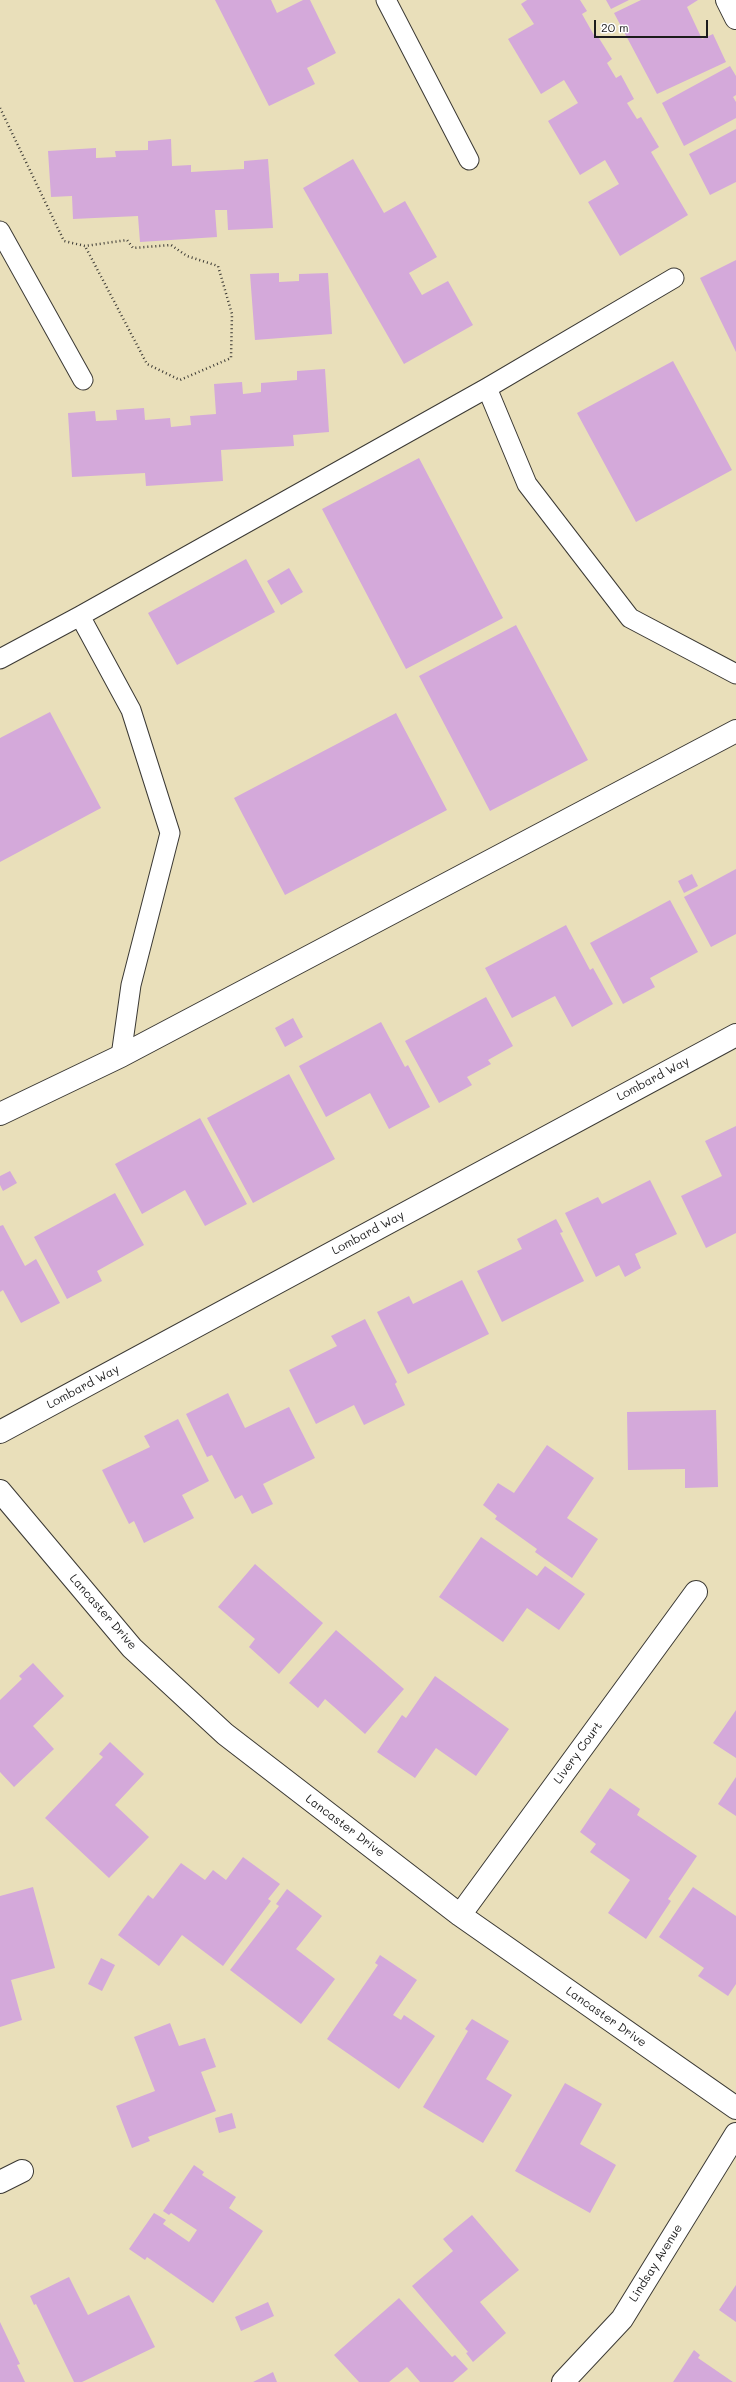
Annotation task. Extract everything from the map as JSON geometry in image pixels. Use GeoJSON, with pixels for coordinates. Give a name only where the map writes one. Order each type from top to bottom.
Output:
{"type":"FeatureCollection","features":[{"type":"Feature","properties":{"kind":"street"},"geometry":{"type":"LineString","coordinates":[[727,0],[736,18]]}},
{"type":"Feature","properties":{"kind":"street"},"geometry":{"type":"LineString","coordinates":[[0,1114],[121,1056],[736,731]]}},
{"type":"Feature","properties":{"kind":"street","name":"Lombard Way"},"geometry":{"type":"LineString","coordinates":[[0,1432],[736,1035]]}},
{"type":"Feature","properties":{"kind":"street","name":"Lancaster Drive"},"geometry":{"type":"LineString","coordinates":[[0,1492],[132,1648],[225,1734],[460,1914],[736,2108]]}},
{"type":"Feature","properties":{"kind":"street","name":"Livery Court"},"geometry":{"type":"LineString","coordinates":[[460,1914],[696,1592]]}},
{"type":"Feature","properties":{"kind":"street","name":"Lindsay Avenue"},"geometry":{"type":"LineString","coordinates":[[563,2382],[622,2319],[736,2134]]}},
{"type":"Feature","properties":{"kind":"street"},"geometry":{"type":"LineString","coordinates":[[0,2182],[22,2171]]}},
{"type":"Feature","properties":{"kind":"lane"},"geometry":{"type":"LineString","coordinates":[[386,0],[469,160]]}},
{"type":"Feature","properties":{"kind":"lane"},"geometry":{"type":"LineString","coordinates":[[0,231],[83,380]]}},
{"type":"Feature","properties":{"kind":"lane"},"geometry":{"type":"LineString","coordinates":[[0,658],[80,616],[487,388],[674,278]]}},
{"type":"Feature","properties":{"kind":"lane"},"geometry":{"type":"LineString","coordinates":[[487,388],[527,484],[630,618],[736,674]]}},
{"type":"Feature","properties":{"kind":"lane"},"geometry":{"type":"LineString","coordinates":[[80,616],[131,710],[170,833],[131,985],[121,1056]]}},
{"type":"Feature","properties":{"kind":"path"},"geometry":{"type":"LineString","coordinates":[[0,108],[64,241],[85,246],[127,240],[133,248],[171,245],[187,256],[218,266],[232,314],[231,358],[180,380],[147,364],[85,246]]}},
{"type":"Feature","properties":{"kind":"building"},"geometry":{"type":"Polygon","coordinates":[[[215,0],[271,0],[277,13],[303,0],[310,0],[336,53],[307,68],[315,84],[269,106],[215,0]]]}},
{"type":"Feature","properties":{"kind":"building"},"geometry":{"type":"Polygon","coordinates":[[[527,0],[580,0],[587,11],[582,14],[595,37],[597,35],[612,59],[607,63],[616,78],[621,75],[634,99],[627,103],[637,119],[641,117],[659,147],[651,152],[688,215],[620,256],[588,202],[619,184],[605,160],[580,175],[548,121],[578,103],[564,80],[541,94],[508,39],[534,24],[521,4],[527,0]]]}},
{"type":"Feature","properties":{"kind":"building"},"geometry":{"type":"Polygon","coordinates":[[[606,0],[629,0],[611,9],[606,0]]]}},
{"type":"Feature","properties":{"kind":"building"},"geometry":{"type":"Polygon","coordinates":[[[641,0],[698,0],[687,7],[702,39],[713,34],[726,62],[657,94],[614,13],[641,0]]]}},
{"type":"Feature","properties":{"kind":"building"},"geometry":{"type":"Polygon","coordinates":[[[730,66],[736,76],[736,95],[733,97],[736,102],[736,118],[684,146],[662,103],[730,66]]]}},
{"type":"Feature","properties":{"kind":"building"},"geometry":{"type":"Polygon","coordinates":[[[736,129],[736,182],[710,195],[689,154],[736,129]]]}},
{"type":"Feature","properties":{"kind":"building"},"geometry":{"type":"Polygon","coordinates":[[[171,139],[172,166],[191,165],[191,172],[244,169],[244,161],[268,159],[273,228],[228,230],[227,210],[215,210],[217,237],[140,242],[138,216],[73,219],[72,196],[51,197],[48,151],[96,148],[96,158],[116,157],[115,151],[148,150],[148,141],[171,139]]]}},
{"type":"Feature","properties":{"kind":"building"},"geometry":{"type":"Polygon","coordinates":[[[353,159],[384,213],[405,201],[437,257],[409,273],[422,295],[448,281],[473,325],[404,364],[303,188],[353,159]]]}},
{"type":"Feature","properties":{"kind":"building"},"geometry":{"type":"Polygon","coordinates":[[[736,260],[736,352],[700,278],[736,260]]]}},
{"type":"Feature","properties":{"kind":"building"},"geometry":{"type":"Polygon","coordinates":[[[279,273],[279,282],[299,281],[299,274],[328,273],[332,334],[255,340],[250,274],[279,273]]]}},
{"type":"Feature","properties":{"kind":"building"},"geometry":{"type":"Polygon","coordinates":[[[673,361],[732,470],[636,522],[577,413],[673,361]]]}},
{"type":"Feature","properties":{"kind":"building"},"geometry":{"type":"Polygon","coordinates":[[[325,369],[329,432],[293,435],[294,446],[221,450],[223,481],[146,486],[145,473],[72,477],[68,413],[95,411],[96,421],[117,420],[116,410],[144,408],[145,420],[170,418],[171,427],[191,425],[190,416],[216,414],[214,384],[242,382],[243,394],[261,392],[261,383],[297,380],[297,371],[325,369]]]}},
{"type":"Feature","properties":{"kind":"building"},"geometry":{"type":"Polygon","coordinates":[[[419,458],[503,618],[406,669],[322,509],[419,458]]]}},
{"type":"Feature","properties":{"kind":"building"},"geometry":{"type":"Polygon","coordinates":[[[246,559],[275,612],[177,665],[148,613],[246,559]]]}},
{"type":"Feature","properties":{"kind":"building"},"geometry":{"type":"Polygon","coordinates":[[[289,568],[303,592],[281,605],[267,581],[289,568]]]}},
{"type":"Feature","properties":{"kind":"building"},"geometry":{"type":"Polygon","coordinates":[[[516,625],[588,760],[490,811],[419,676],[516,625]]]}},
{"type":"Feature","properties":{"kind":"building"},"geometry":{"type":"Polygon","coordinates":[[[50,712],[101,808],[0,862],[0,738],[50,712]]]}},
{"type":"Feature","properties":{"kind":"building"},"geometry":{"type":"Polygon","coordinates":[[[396,713],[447,810],[285,895],[234,798],[396,713]]]}},
{"type":"Feature","properties":{"kind":"building"},"geometry":{"type":"Polygon","coordinates":[[[736,869],[736,934],[711,947],[684,897],[736,869]]]}},
{"type":"Feature","properties":{"kind":"building"},"geometry":{"type":"Polygon","coordinates":[[[692,874],[698,886],[684,893],[678,881],[692,874]]]}},
{"type":"Feature","properties":{"kind":"building"},"geometry":{"type":"Polygon","coordinates":[[[670,900],[698,952],[650,978],[655,987],[623,1004],[590,943],[670,900]]]}},
{"type":"Feature","properties":{"kind":"building"},"geometry":{"type":"Polygon","coordinates":[[[566,925],[590,970],[593,968],[613,1004],[572,1027],[555,996],[512,1018],[485,968],[566,925]]]}},
{"type":"Feature","properties":{"kind":"building"},"geometry":{"type":"Polygon","coordinates":[[[486,997],[513,1046],[488,1060],[491,1064],[467,1077],[472,1085],[439,1103],[405,1041],[486,997]]]}},
{"type":"Feature","properties":{"kind":"building"},"geometry":{"type":"Polygon","coordinates":[[[293,1018],[303,1037],[285,1047],[275,1028],[293,1018]]]}},
{"type":"Feature","properties":{"kind":"building"},"geometry":{"type":"Polygon","coordinates":[[[381,1022],[405,1067],[408,1065],[430,1107],[389,1129],[370,1093],[326,1117],[299,1066],[381,1022]]]}},
{"type":"Feature","properties":{"kind":"building"},"geometry":{"type":"Polygon","coordinates":[[[289,1074],[335,1159],[253,1203],[207,1118],[289,1074]]]}},
{"type":"Feature","properties":{"kind":"building"},"geometry":{"type":"Polygon","coordinates":[[[200,1118],[247,1204],[205,1226],[185,1190],[142,1214],[115,1164],[200,1118]]]}},
{"type":"Feature","properties":{"kind":"building"},"geometry":{"type":"Polygon","coordinates":[[[736,1126],[736,1233],[706,1248],[681,1196],[722,1176],[705,1141],[736,1126]]]}},
{"type":"Feature","properties":{"kind":"building"},"geometry":{"type":"Polygon","coordinates":[[[10,1171],[17,1183],[3,1191],[0,1185],[0,1176],[10,1171]]]}},
{"type":"Feature","properties":{"kind":"building"},"geometry":{"type":"Polygon","coordinates":[[[650,1180],[677,1234],[635,1254],[641,1268],[625,1277],[619,1265],[596,1277],[565,1213],[598,1197],[602,1204],[650,1180]]]}},
{"type":"Feature","properties":{"kind":"building"},"geometry":{"type":"Polygon","coordinates":[[[115,1193],[144,1245],[97,1271],[102,1281],[67,1299],[34,1237],[115,1193]]]}},
{"type":"Feature","properties":{"kind":"building"},"geometry":{"type":"Polygon","coordinates":[[[556,1219],[563,1232],[560,1233],[584,1281],[502,1322],[477,1271],[522,1249],[517,1239],[556,1219]]]}},
{"type":"Feature","properties":{"kind":"building"},"geometry":{"type":"Polygon","coordinates":[[[3,1225],[25,1266],[36,1259],[60,1303],[21,1323],[3,1290],[0,1292],[0,1226],[3,1225]]]}},
{"type":"Feature","properties":{"kind":"building"},"geometry":{"type":"Polygon","coordinates":[[[462,1280],[489,1334],[408,1374],[377,1312],[409,1296],[413,1304],[462,1280]]]}},
{"type":"Feature","properties":{"kind":"building"},"geometry":{"type":"Polygon","coordinates":[[[365,1319],[397,1382],[395,1384],[405,1405],[364,1425],[354,1405],[316,1424],[289,1370],[337,1346],[331,1336],[365,1319]]]}},
{"type":"Feature","properties":{"kind":"building"},"geometry":{"type":"Polygon","coordinates":[[[228,1393],[245,1428],[289,1407],[315,1458],[263,1484],[273,1504],[252,1514],[242,1495],[235,1499],[212,1455],[207,1457],[186,1414],[228,1393]]]}},
{"type":"Feature","properties":{"kind":"building"},"geometry":{"type":"Polygon","coordinates":[[[716,1410],[718,1487],[685,1488],[685,1469],[628,1470],[627,1412],[716,1410]]]}},
{"type":"Feature","properties":{"kind":"building"},"geometry":{"type":"Polygon","coordinates":[[[178,1419],[209,1481],[182,1495],[194,1518],[144,1543],[134,1521],[129,1524],[102,1470],[150,1447],[144,1436],[178,1419]]]}},
{"type":"Feature","properties":{"kind":"building"},"geometry":{"type":"Polygon","coordinates":[[[547,1445],[594,1478],[567,1518],[598,1539],[572,1578],[535,1552],[537,1549],[495,1519],[497,1516],[483,1505],[498,1483],[514,1493],[547,1445]]]}},
{"type":"Feature","properties":{"kind":"building"},"geometry":{"type":"Polygon","coordinates":[[[481,1537],[537,1576],[545,1566],[585,1594],[559,1630],[527,1608],[503,1642],[439,1597],[481,1537]]]}},
{"type":"Feature","properties":{"kind":"building"},"geometry":{"type":"Polygon","coordinates":[[[255,1564],[323,1623],[279,1674],[249,1647],[255,1639],[218,1607],[255,1564]]]}},
{"type":"Feature","properties":{"kind":"building"},"geometry":{"type":"Polygon","coordinates":[[[336,1630],[404,1689],[365,1734],[325,1699],[318,1708],[289,1683],[336,1630]]]}},
{"type":"Feature","properties":{"kind":"building"},"geometry":{"type":"Polygon","coordinates":[[[33,1663],[64,1696],[33,1726],[54,1749],[14,1787],[0,1772],[0,1700],[22,1679],[19,1676],[33,1663]]]}},
{"type":"Feature","properties":{"kind":"building"},"geometry":{"type":"Polygon","coordinates":[[[435,1676],[509,1729],[476,1776],[436,1748],[415,1778],[377,1752],[402,1715],[406,1718],[435,1676]]]}},
{"type":"Feature","properties":{"kind":"building"},"geometry":{"type":"Polygon","coordinates":[[[736,1710],[736,1758],[713,1743],[736,1710]]]}},
{"type":"Feature","properties":{"kind":"building"},"geometry":{"type":"Polygon","coordinates":[[[110,1742],[144,1774],[115,1805],[149,1837],[109,1878],[45,1818],[103,1757],[99,1754],[110,1742]]]}},
{"type":"Feature","properties":{"kind":"building"},"geometry":{"type":"Polygon","coordinates":[[[736,1777],[736,1816],[718,1804],[736,1777]]]}},
{"type":"Feature","properties":{"kind":"building"},"geometry":{"type":"Polygon","coordinates":[[[610,1788],[640,1809],[637,1815],[697,1856],[668,1899],[671,1901],[646,1939],[608,1913],[630,1880],[590,1852],[596,1844],[580,1832],[610,1788]]]}},
{"type":"Feature","properties":{"kind":"building"},"geometry":{"type":"Polygon","coordinates":[[[243,1857],[280,1884],[268,1899],[271,1901],[223,1966],[182,1935],[159,1966],[118,1935],[148,1895],[153,1899],[181,1863],[205,1880],[213,1870],[226,1880],[243,1857]]]}},
{"type":"Feature","properties":{"kind":"building"},"geometry":{"type":"Polygon","coordinates":[[[33,1887],[55,1968],[11,1980],[22,2020],[0,2027],[0,1896],[33,1887]]]}},
{"type":"Feature","properties":{"kind":"building"},"geometry":{"type":"Polygon","coordinates":[[[693,1887],[736,1916],[736,1984],[728,1996],[698,1976],[704,1968],[659,1937],[693,1887]]]}},
{"type":"Feature","properties":{"kind":"building"},"geometry":{"type":"Polygon","coordinates":[[[287,1889],[322,1916],[296,1949],[335,1979],[301,2024],[230,1970],[279,1906],[276,1904],[287,1889]]]}},
{"type":"Feature","properties":{"kind":"building"},"geometry":{"type":"Polygon","coordinates":[[[380,1955],[417,1980],[393,2015],[401,2020],[404,2015],[435,2036],[399,2089],[327,2039],[378,1965],[375,1963],[380,1955]]]}},
{"type":"Feature","properties":{"kind":"building"},"geometry":{"type":"Polygon","coordinates":[[[101,1958],[115,1965],[102,1991],[88,1984],[101,1958]]]}},
{"type":"Feature","properties":{"kind":"building"},"geometry":{"type":"Polygon","coordinates":[[[472,2019],[509,2041],[486,2079],[512,2095],[483,2143],[423,2107],[468,2031],[465,2029],[472,2019]]]}},
{"type":"Feature","properties":{"kind":"building"},"geometry":{"type":"Polygon","coordinates":[[[170,2023],[179,2046],[205,2038],[216,2067],[201,2072],[216,2111],[148,2137],[150,2141],[132,2148],[116,2106],[155,2091],[134,2037],[170,2023]]]}},
{"type":"Feature","properties":{"kind":"building"},"geometry":{"type":"Polygon","coordinates":[[[565,2083],[602,2104],[580,2144],[616,2165],[590,2213],[515,2171],[565,2083]]]}},
{"type":"Feature","properties":{"kind":"building"},"geometry":{"type":"Polygon","coordinates":[[[232,2113],[236,2128],[219,2133],[215,2118],[232,2113]]]}},
{"type":"Feature","properties":{"kind":"building"},"geometry":{"type":"Polygon","coordinates":[[[194,2165],[204,2172],[202,2175],[236,2197],[229,2208],[263,2231],[213,2303],[147,2257],[145,2260],[129,2249],[154,2213],[166,2220],[163,2224],[189,2242],[197,2230],[171,2213],[169,2215],[163,2211],[194,2165]]]}},
{"type":"Feature","properties":{"kind":"building"},"geometry":{"type":"Polygon","coordinates":[[[472,2215],[519,2270],[480,2302],[506,2333],[473,2362],[466,2353],[468,2352],[412,2286],[453,2251],[443,2239],[472,2215]]]}},
{"type":"Feature","properties":{"kind":"building"},"geometry":{"type":"Polygon","coordinates":[[[69,2277],[88,2315],[129,2295],[155,2347],[82,2382],[74,2382],[36,2304],[34,2305],[30,2296],[69,2277]]]}},
{"type":"Feature","properties":{"kind":"building"},"geometry":{"type":"Polygon","coordinates":[[[736,2285],[736,2322],[719,2310],[736,2285]]]}},
{"type":"Feature","properties":{"kind":"building"},"geometry":{"type":"Polygon","coordinates":[[[399,2298],[452,2357],[455,2355],[468,2369],[453,2382],[420,2382],[407,2367],[389,2382],[359,2382],[334,2355],[399,2298]]]}},
{"type":"Feature","properties":{"kind":"building"},"geometry":{"type":"Polygon","coordinates":[[[268,2302],[274,2316],[241,2331],[235,2317],[268,2302]]]}},
{"type":"Feature","properties":{"kind":"building"},"geometry":{"type":"Polygon","coordinates":[[[0,2322],[20,2364],[17,2365],[25,2382],[0,2382],[0,2322]]]}},
{"type":"Feature","properties":{"kind":"building"},"geometry":{"type":"Polygon","coordinates":[[[694,2350],[700,2355],[698,2358],[733,2382],[673,2382],[694,2350]]]}},
{"type":"Feature","properties":{"kind":"building"},"geometry":{"type":"Polygon","coordinates":[[[273,2372],[277,2382],[253,2382],[273,2372]]]}}]}
